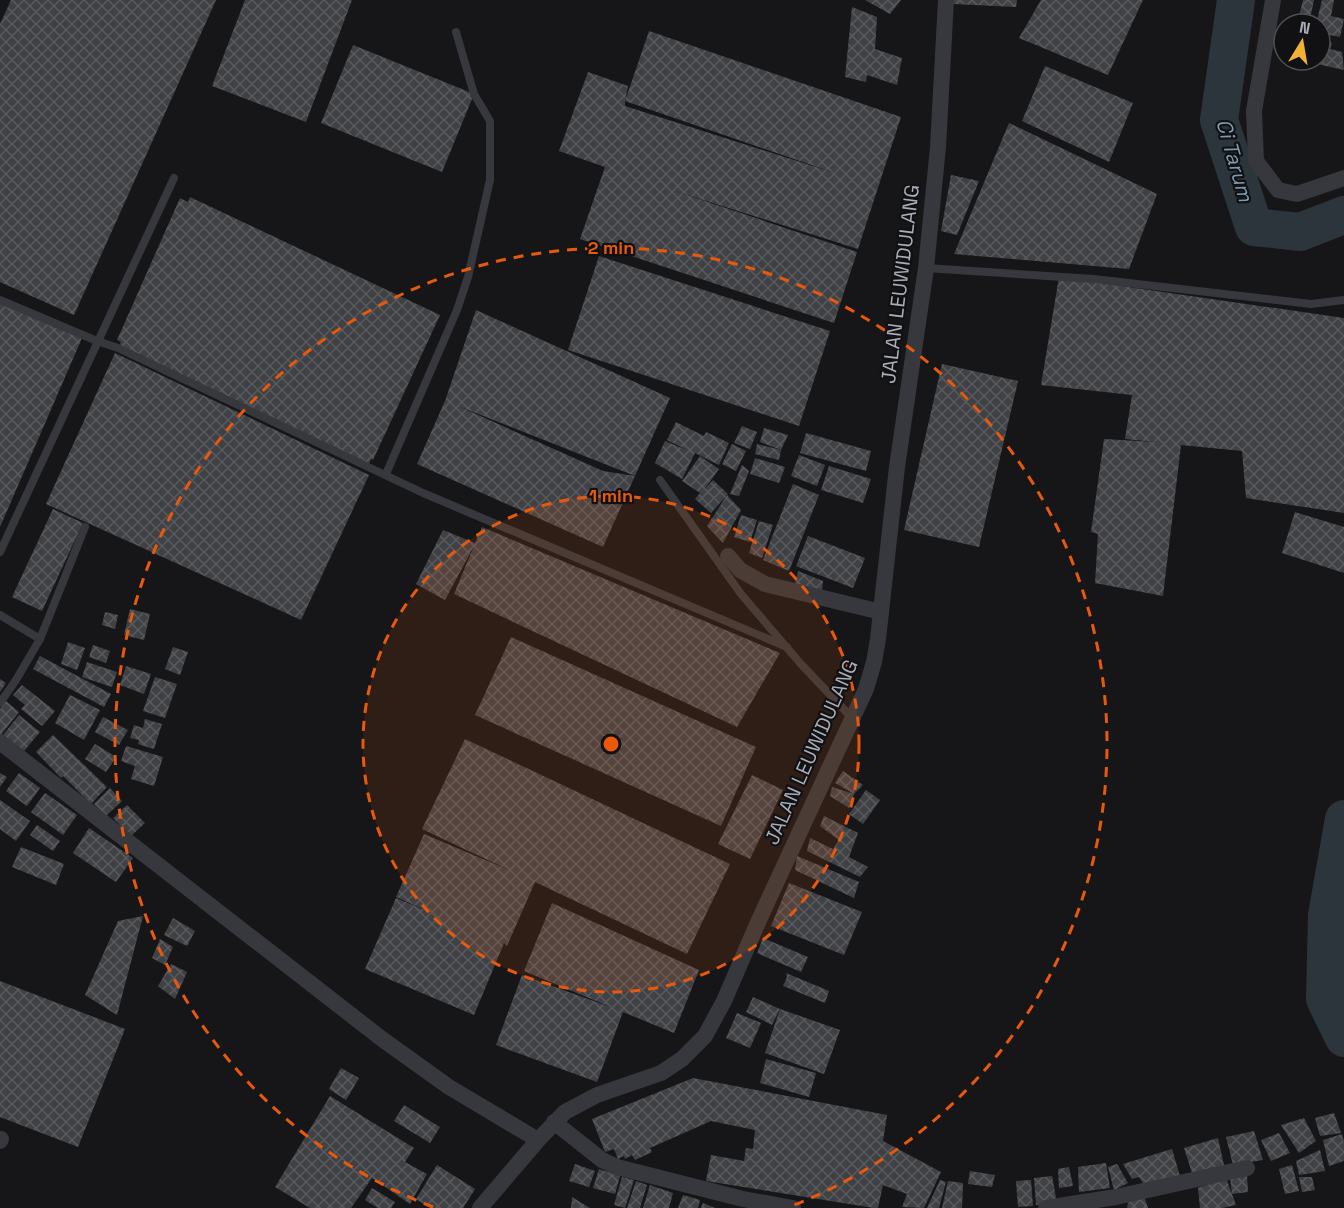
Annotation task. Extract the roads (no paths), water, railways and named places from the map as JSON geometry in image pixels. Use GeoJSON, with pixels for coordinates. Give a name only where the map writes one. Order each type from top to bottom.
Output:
{"type":"FeatureCollection","features":[{"type":"Feature","properties":{"kind":"street","name":"JALAN LEUWIDULANG"},"geometry":{"type":"LineString","coordinates":[[480,1208],[565,1112],[597,1095],[661,1073],[682,1059],[705,1035],[716,1019],[866,689],[874,662],[897,467],[926,268],[938,147],[946,0]]}},
{"type":"Feature","properties":{"kind":"street"},"geometry":{"type":"LineString","coordinates":[[1273,0],[1254,111],[1256,161],[1278,190],[1297,194],[1344,178]]}},
{"type":"Feature","properties":{"kind":"street"},"geometry":{"type":"LineString","coordinates":[[728,556],[740,570],[765,584],[881,612]]}},
{"type":"Feature","properties":{"kind":"street"},"geometry":{"type":"LineString","coordinates":[[0,742],[382,1039],[449,1087],[538,1140]]}},
{"type":"Feature","properties":{"kind":"street"},"geometry":{"type":"LineString","coordinates":[[554,1122],[602,1160],[617,1167],[743,1199],[794,1208]]}},
{"type":"Feature","properties":{"kind":"street"},"geometry":{"type":"LineString","coordinates":[[1046,1208],[1116,1197],[1247,1168]]}},
{"type":"Feature","properties":{"kind":"lane"},"geometry":{"type":"LineString","coordinates":[[386,474],[457,310],[468,277],[490,180],[490,121],[474,94],[456,32]]}},
{"type":"Feature","properties":{"kind":"lane"},"geometry":{"type":"LineString","coordinates":[[0,552],[174,178]]}},
{"type":"Feature","properties":{"kind":"lane"},"geometry":{"type":"LineString","coordinates":[[926,268],[1094,279],[1311,304],[1344,300]]}},
{"type":"Feature","properties":{"kind":"lane"},"geometry":{"type":"LineString","coordinates":[[0,300],[118,348],[423,493],[787,647]]}},
{"type":"Feature","properties":{"kind":"lane"},"geometry":{"type":"LineString","coordinates":[[660,480],[741,594],[853,719]]}},
{"type":"Feature","properties":{"kind":"lane"},"geometry":{"type":"LineString","coordinates":[[0,703],[40,639],[86,527]]}},
{"type":"Feature","properties":{"kind":"lane"},"geometry":{"type":"LineString","coordinates":[[0,615],[40,639]]}},
{"type":"Feature","properties":{"kind":"waterway","name":"Ci Tarum"},"geometry":{"type":"LineString","coordinates":[[1236,0],[1219,120],[1254,227],[1300,232],[1344,215]]}},
{"type":"Feature","properties":{"kind":"waterway","name":"Ci Tarum"},"geometry":{"type":"LineString","coordinates":[[1344,819],[1327,915],[1325,999],[1344,1038]]}}]}
